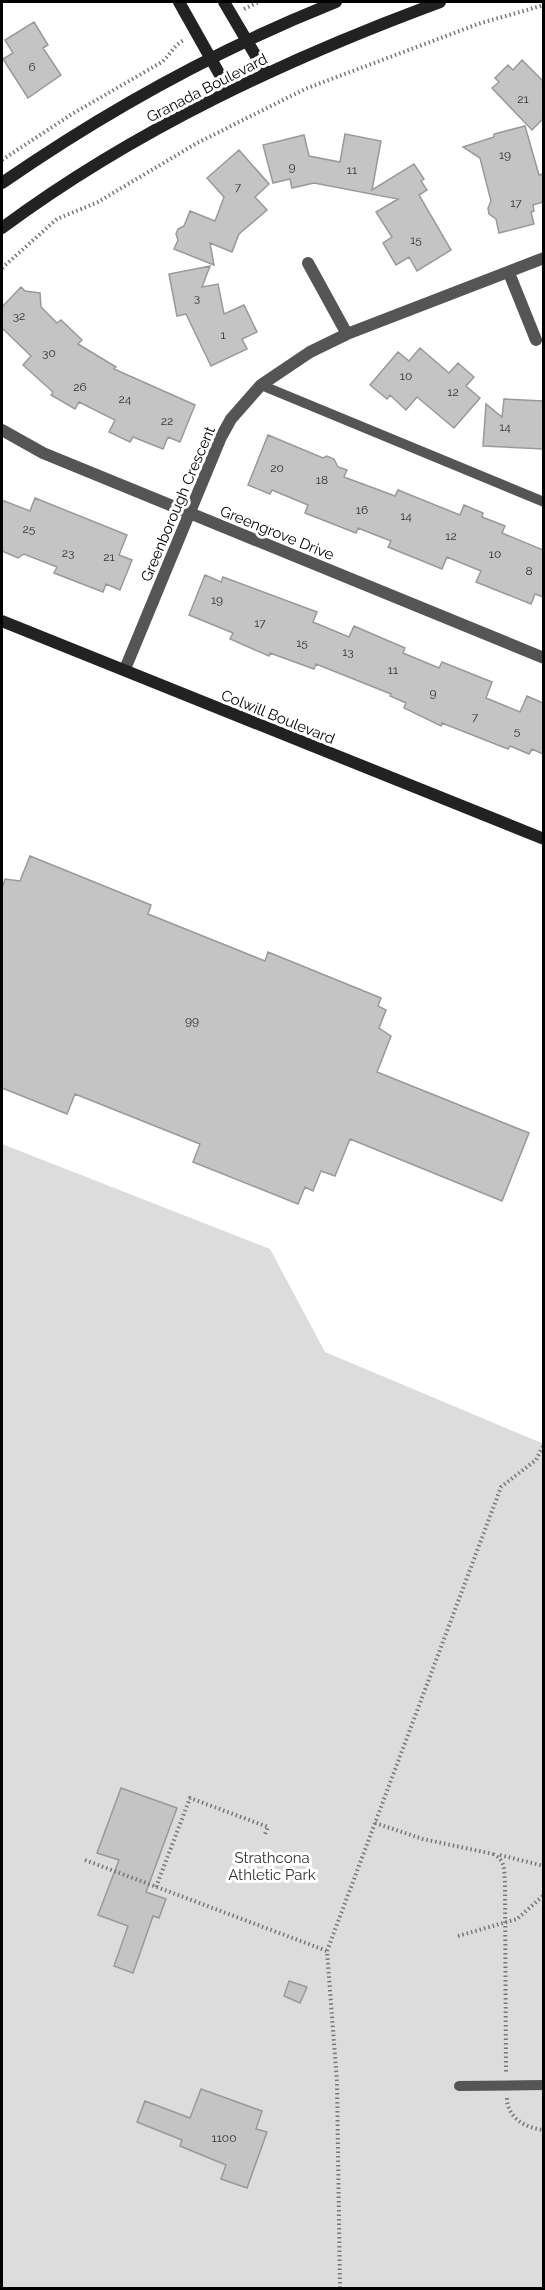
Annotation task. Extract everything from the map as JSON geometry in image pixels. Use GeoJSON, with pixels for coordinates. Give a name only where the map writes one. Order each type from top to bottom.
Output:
{"type":"FeatureCollection","features":[{"type":"Feature","properties":{"kind":"main road"},"geometry":{"type":"LineString","coordinates":[[179,2],[229,91]]}},
{"type":"Feature","properties":{"kind":"main road"},"geometry":{"type":"LineString","coordinates":[[224,2],[266,73]]}},
{"type":"Feature","properties":{"kind":"main road","name":"Granada Boulevard"},"geometry":{"type":"LineString","coordinates":[[2,183],[113,112],[210,57],[336,2]]}},
{"type":"Feature","properties":{"kind":"main road","name":"Granada Boulevard"},"geometry":{"type":"LineString","coordinates":[[2,228],[35,203],[125,148],[229,91],[374,26],[440,2]]}},
{"type":"Feature","properties":{"kind":"main road","name":"Colwill Boulevard"},"geometry":{"type":"LineString","coordinates":[[2,621],[543,839]]}},
{"type":"Feature","properties":{"kind":"street","name":"Greenborough Crescent"},"geometry":{"type":"LineString","coordinates":[[124,669],[221,437],[231,419],[261,386],[310,352],[348,334],[543,258]]}},
{"type":"Feature","properties":{"kind":"street"},"geometry":{"type":"LineString","coordinates":[[308,263],[348,334]]}},
{"type":"Feature","properties":{"kind":"street"},"geometry":{"type":"LineString","coordinates":[[508,273],[536,340]]}},
{"type":"Feature","properties":{"kind":"street","name":"Greengrove Drive"},"geometry":{"type":"LineString","coordinates":[[2,430],[43,453],[543,658]]}},
{"type":"Feature","properties":{"kind":"lane"},"geometry":{"type":"LineString","coordinates":[[261,386],[543,501]]}},
{"type":"Feature","properties":{"kind":"lane"},"geometry":{"type":"LineString","coordinates":[[459,2086],[543,2085]]}},
{"type":"Feature","properties":{"kind":"path"},"geometry":{"type":"LineString","coordinates":[[2,268],[57,219],[98,202],[197,143],[305,89],[478,24],[543,5]]}},
{"type":"Feature","properties":{"kind":"path"},"geometry":{"type":"LineString","coordinates":[[2,160],[72,114],[162,62],[170,56],[177,44],[197,32]]}},
{"type":"Feature","properties":{"kind":"path"},"geometry":{"type":"LineString","coordinates":[[340,2289],[338,2082],[327,1951],[501,1487],[536,1460],[543,1444]]}},
{"type":"Feature","properties":{"kind":"path"},"geometry":{"type":"LineString","coordinates":[[156,1887],[190,1798],[268,1827],[265,1834]]}},
{"type":"Feature","properties":{"kind":"path"},"geometry":{"type":"LineString","coordinates":[[375,1823],[423,1839],[543,1866]]}},
{"type":"Feature","properties":{"kind":"path"},"geometry":{"type":"LineString","coordinates":[[494,1854],[501,1858],[506,1884],[507,2106],[519,2122],[534,2129],[543,2130]]}},
{"type":"Feature","properties":{"kind":"path"},"geometry":{"type":"LineString","coordinates":[[85,1860],[327,1951]]}},
{"type":"Feature","properties":{"kind":"path"},"geometry":{"type":"LineString","coordinates":[[458,1936],[517,1919],[543,1895]]}},
{"type":"Feature","properties":{"kind":"green space","name":"Strathcona Athletic Park"},"geometry":{"type":"Polygon","coordinates":[[[2,1144],[270,1249],[325,1352],[544,1444],[543,2288],[2,2288],[2,1144]]]}},
{"type":"Feature","properties":{"kind":"building"},"geometry":{"type":"Polygon","coordinates":[[[34,22],[48,45],[43,48],[61,75],[28,98],[3,59],[13,53],[5,40],[34,22]]]}},
{"type":"Feature","properties":{"kind":"building"},"geometry":{"type":"Polygon","coordinates":[[[522,60],[543,81],[543,119],[532,130],[492,88],[499,82],[495,78],[508,65],[513,70],[522,60]]]}},
{"type":"Feature","properties":{"kind":"building"},"geometry":{"type":"Polygon","coordinates":[[[525,126],[539,175],[543,174],[543,202],[533,205],[534,211],[531,212],[534,224],[499,233],[496,219],[489,214],[488,208],[491,201],[480,158],[463,147],[494,137],[494,134],[525,126]]]}},
{"type":"Feature","properties":{"kind":"building"},"geometry":{"type":"Polygon","coordinates":[[[345,134],[381,141],[372,190],[414,164],[424,179],[421,181],[427,190],[419,195],[451,250],[417,271],[409,257],[396,265],[383,243],[392,237],[376,212],[398,199],[314,183],[292,188],[290,179],[273,183],[263,145],[304,135],[309,156],[340,162],[345,134]]]}},
{"type":"Feature","properties":{"kind":"building"},"geometry":{"type":"Polygon","coordinates":[[[239,150],[269,184],[255,197],[267,210],[239,234],[232,252],[210,243],[214,265],[174,249],[178,240],[176,234],[178,229],[184,226],[190,211],[215,221],[224,197],[207,178],[239,150]]]}},
{"type":"Feature","properties":{"kind":"building"},"geometry":{"type":"Polygon","coordinates":[[[210,266],[202,287],[218,284],[224,314],[244,305],[257,332],[242,339],[247,349],[211,366],[186,314],[177,316],[169,274],[210,266]]]}},
{"type":"Feature","properties":{"kind":"building"},"geometry":{"type":"Polygon","coordinates":[[[21,287],[25,291],[40,293],[41,307],[57,323],[61,320],[82,340],[78,344],[116,367],[114,369],[195,405],[180,442],[168,437],[163,449],[133,437],[130,442],[109,432],[115,420],[79,402],[75,409],[51,395],[53,392],[23,365],[31,356],[2,328],[2,307],[21,287]]]}},
{"type":"Feature","properties":{"kind":"building"},"geometry":{"type":"Polygon","coordinates":[[[420,348],[449,373],[458,363],[474,377],[466,386],[480,398],[454,428],[417,397],[406,410],[390,395],[387,399],[370,385],[398,352],[409,361],[420,348]]]}},
{"type":"Feature","properties":{"kind":"building"},"geometry":{"type":"Polygon","coordinates":[[[504,399],[543,401],[543,449],[483,446],[486,404],[502,417],[504,399]]]}},
{"type":"Feature","properties":{"kind":"building"},"geometry":{"type":"Polygon","coordinates":[[[268,435],[323,458],[327,456],[334,459],[338,467],[347,470],[344,477],[395,496],[398,490],[460,515],[464,505],[483,513],[482,517],[505,526],[502,533],[543,550],[543,597],[535,594],[531,604],[476,582],[481,571],[447,557],[442,569],[388,547],[391,541],[358,528],[356,533],[305,513],[308,505],[272,490],[270,494],[248,485],[268,435]]]}},
{"type":"Feature","properties":{"kind":"building"},"geometry":{"type":"Polygon","coordinates":[[[35,498],[127,535],[119,555],[132,560],[120,590],[106,584],[103,592],[54,573],[57,567],[24,554],[18,558],[2,551],[2,500],[30,511],[35,498]]]}},
{"type":"Feature","properties":{"kind":"building"},"geometry":{"type":"Polygon","coordinates":[[[205,575],[221,582],[223,577],[317,612],[313,622],[349,637],[354,626],[405,648],[403,653],[439,668],[442,662],[492,682],[486,698],[520,712],[527,696],[543,703],[543,754],[532,749],[529,754],[510,746],[508,749],[442,723],[441,726],[404,708],[406,703],[390,696],[391,694],[316,664],[314,669],[270,653],[269,656],[230,639],[233,633],[189,615],[205,575]]]}},
{"type":"Feature","properties":{"kind":"building"},"geometry":{"type":"Polygon","coordinates":[[[30,856],[151,905],[148,914],[265,961],[268,952],[381,998],[378,1006],[386,1010],[379,1028],[391,1036],[377,1072],[529,1133],[502,1201],[350,1139],[335,1176],[321,1171],[313,1191],[305,1187],[298,1204],[193,1162],[200,1144],[75,1094],[67,1114],[2,1088],[2,888],[5,879],[20,881],[30,856]]]}},
{"type":"Feature","properties":{"kind":"building"},"geometry":{"type":"Polygon","coordinates":[[[121,1788],[177,1808],[146,1892],[166,1899],[159,1918],[153,1916],[133,1973],[114,1966],[128,1926],[98,1915],[119,1860],[97,1853],[121,1788]]]}},
{"type":"Feature","properties":{"kind":"building"},"geometry":{"type":"Polygon","coordinates":[[[289,1981],[307,1987],[300,2003],[284,1996],[289,1981]]]}},
{"type":"Feature","properties":{"kind":"building"},"geometry":{"type":"Polygon","coordinates":[[[201,2089],[262,2111],[256,2129],[267,2132],[247,2188],[221,2179],[226,2165],[180,2146],[182,2140],[137,2122],[145,2101],[190,2118],[201,2089]]]}}]}
